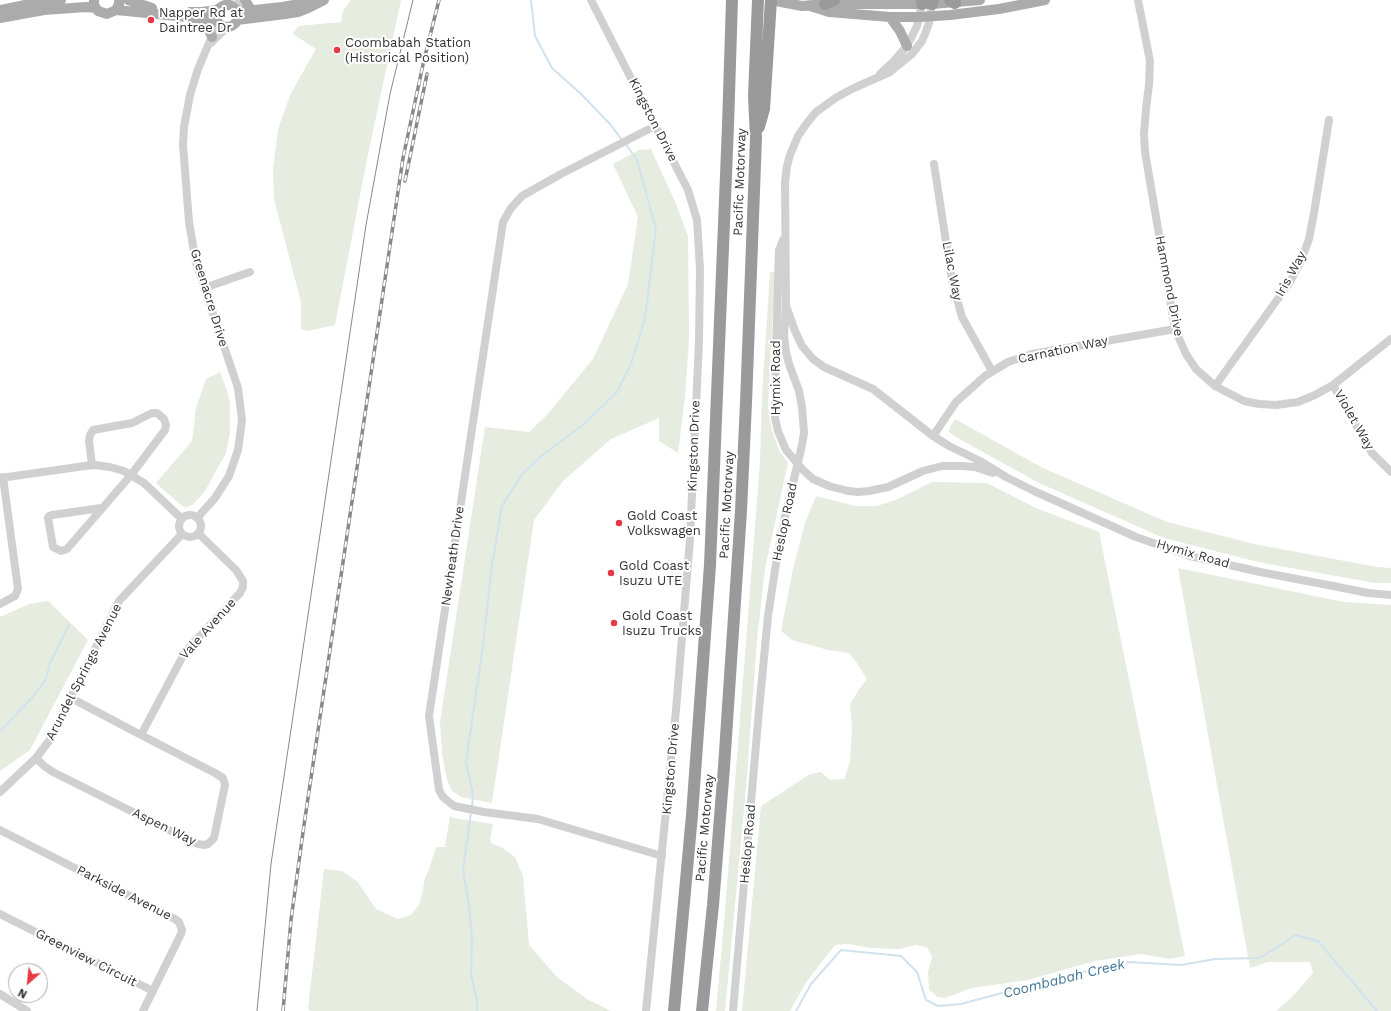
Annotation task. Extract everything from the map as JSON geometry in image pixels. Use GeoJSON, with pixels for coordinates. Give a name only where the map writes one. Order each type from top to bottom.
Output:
{"type":"FeatureCollection","features":[{"type":"Feature","properties":{"kind":"highway","name":"Pacific Motorway"},"geometry":{"type":"LineString","coordinates":[[674,1011],[691,823],[710,565],[728,142],[732,0]]}},
{"type":"Feature","properties":{"kind":"highway","name":"Pacific Motorway"},"geometry":{"type":"LineString","coordinates":[[702,1011],[713,905],[723,782],[739,535],[746,403],[756,138],[754,96],[758,0]]}},
{"type":"Feature","properties":{"kind":"highway"},"geometry":{"type":"LineString","coordinates":[[756,138],[764,109],[771,0]]}},
{"type":"Feature","properties":{"kind":"main road"},"geometry":{"type":"LineString","coordinates":[[6,6],[61,0]]}},
{"type":"Feature","properties":{"kind":"main road"},"geometry":{"type":"LineString","coordinates":[[0,18],[44,10],[81,8],[95,4],[104,14],[110,14],[116,10],[119,0]]}},
{"type":"Feature","properties":{"kind":"main road"},"geometry":{"type":"LineString","coordinates":[[128,0],[148,7],[188,12],[252,10],[294,5],[308,0]]}},
{"type":"Feature","properties":{"kind":"main road"},"geometry":{"type":"LineString","coordinates":[[245,0],[252,10]]}},
{"type":"Feature","properties":{"kind":"main road"},"geometry":{"type":"LineString","coordinates":[[116,10],[208,20],[228,11],[285,14],[298,12],[324,0]]}},
{"type":"Feature","properties":{"kind":"main road"},"geometry":{"type":"LineString","coordinates":[[771,0],[806,6],[829,12],[890,17],[920,17],[999,9],[1045,0]]}},
{"type":"Feature","properties":{"kind":"main road"},"geometry":{"type":"LineString","coordinates":[[806,6],[829,2],[927,2],[980,0]]}},
{"type":"Feature","properties":{"kind":"main road"},"geometry":{"type":"LineString","coordinates":[[228,11],[234,23],[228,26]]}},
{"type":"Feature","properties":{"kind":"main road"},"geometry":{"type":"LineString","coordinates":[[890,17],[900,31],[907,46]]}},
{"type":"Feature","properties":{"kind":"main road"},"geometry":{"type":"LineString","coordinates":[[201,19],[207,26],[210,41]]}},
{"type":"Feature","properties":{"kind":"street","name":"Kingston Drive"},"geometry":{"type":"LineString","coordinates":[[591,0],[688,190],[697,220],[700,269],[699,341],[690,539],[679,681],[646,1011]]}},
{"type":"Feature","properties":{"kind":"street","name":"Hammond Drive"},"geometry":{"type":"LineString","coordinates":[[1138,0],[1150,61],[1144,134],[1145,152],[1175,329],[1186,354],[1196,369],[1215,386],[1244,401],[1276,405],[1298,402],[1333,385],[1391,339]]}},
{"type":"Feature","properties":{"kind":"street","name":"Heslop Road"},"geometry":{"type":"LineString","coordinates":[[733,1011],[764,653],[777,557],[804,433],[804,420],[799,391],[786,352],[784,327],[786,304],[785,182],[790,155],[798,136],[807,123],[824,105],[854,88],[890,72],[911,55],[922,41],[928,26],[930,16],[927,2]]}},
{"type":"Feature","properties":{"kind":"street","name":"Heslop Road"},"geometry":{"type":"LineString","coordinates":[[875,78],[893,62],[907,46],[927,2]]}},
{"type":"Feature","properties":{"kind":"street","name":"Greenacre Drive"},"geometry":{"type":"LineString","coordinates":[[198,518],[220,492],[232,469],[238,450],[242,420],[238,388],[196,263],[189,222],[183,145],[184,127],[190,95],[198,69],[210,41],[228,11]]}},
{"type":"Feature","properties":{"kind":"street"},"geometry":{"type":"LineString","coordinates":[[210,41],[228,26]]}},
{"type":"Feature","properties":{"kind":"street","name":"Iris Way"},"geometry":{"type":"LineString","coordinates":[[1215,386],[1290,282],[1301,262],[1309,239],[1329,120]]}},
{"type":"Feature","properties":{"kind":"street","name":"Newheath Drive"},"geometry":{"type":"LineString","coordinates":[[655,126],[522,196],[511,208],[503,222],[429,716],[439,790],[443,797],[454,806],[484,812],[538,819],[662,856]]}},
{"type":"Feature","properties":{"kind":"street","name":"Lilac Way"},"geometry":{"type":"LineString","coordinates":[[934,164],[952,281],[962,317],[992,371]]}},
{"type":"Feature","properties":{"kind":"street","name":"Hymix Road"},"geometry":{"type":"LineString","coordinates":[[785,233],[780,250],[775,418],[786,450],[800,467],[813,479],[821,483],[842,490],[858,492],[888,487],[923,471],[942,466],[975,467],[1006,477]]}},
{"type":"Feature","properties":{"kind":"street"},"geometry":{"type":"LineString","coordinates":[[204,288],[250,272]]}},
{"type":"Feature","properties":{"kind":"street","name":"Hymix Road"},"geometry":{"type":"LineString","coordinates":[[786,304],[795,331],[802,346],[824,367],[834,373],[873,389],[933,436],[1034,491],[1136,537],[1190,556],[1260,572],[1368,593],[1391,595]]}},
{"type":"Feature","properties":{"kind":"street","name":"Carnation Way"},"geometry":{"type":"LineString","coordinates":[[933,436],[956,402],[985,376],[1008,362],[1032,354],[1175,329]]}},
{"type":"Feature","properties":{"kind":"street","name":"Violet Way"},"geometry":{"type":"LineString","coordinates":[[1333,385],[1372,453],[1391,472]]}},
{"type":"Feature","properties":{"kind":"street"},"geometry":{"type":"LineString","coordinates":[[92,465],[89,441],[90,435],[94,430],[132,423],[152,413],[158,413],[164,419],[166,425],[165,430],[131,475],[67,549],[61,551],[53,547],[48,518],[49,516],[101,508]]}},
{"type":"Feature","properties":{"kind":"street"},"geometry":{"type":"LineString","coordinates":[[0,604],[15,596],[18,589],[2,478],[92,465],[110,467],[131,475],[150,488],[182,519]]}},
{"type":"Feature","properties":{"kind":"street"},"geometry":{"type":"LineString","coordinates":[[191,515],[198,518],[200,524],[198,533],[188,537],[182,534],[179,528],[182,519],[191,515]]}},
{"type":"Feature","properties":{"kind":"street","name":"Vale Avenue"},"geometry":{"type":"LineString","coordinates":[[141,735],[185,652],[240,593],[243,587],[243,581],[236,570],[198,533]]}},
{"type":"Feature","properties":{"kind":"street","name":"Arundel Springs Avenue"},"geometry":{"type":"LineString","coordinates":[[0,792],[36,758],[49,741],[72,698],[119,601],[182,534]]}},
{"type":"Feature","properties":{"kind":"street","name":"Aspen Way"},"geometry":{"type":"LineString","coordinates":[[36,758],[53,772],[191,841],[204,845],[212,842],[216,834],[225,785],[223,778],[72,698]]}},
{"type":"Feature","properties":{"kind":"street","name":"Parkside Avenue"},"geometry":{"type":"LineString","coordinates":[[0,830],[179,922],[182,930],[181,934],[153,991]]}},
{"type":"Feature","properties":{"kind":"street","name":"Greenview Circuit"},"geometry":{"type":"LineString","coordinates":[[0,915],[153,991],[143,1011]]}},
{"type":"Feature","properties":{"kind":"street"},"geometry":{"type":"LineString","coordinates":[[0,994],[27,1011]]}},
{"type":"Feature","properties":{"kind":"shaded area"},"geometry":{"type":"Polygon","coordinates":[[[351,0],[401,0],[367,159],[335,325],[307,331],[301,329],[301,302],[274,199],[273,169],[278,129],[291,93],[316,49],[293,34],[298,26],[341,22],[343,11],[351,0]]]}},
{"type":"Feature","properties":{"kind":"shaded area"},"geometry":{"type":"Polygon","coordinates":[[[651,149],[676,204],[688,236],[689,339],[685,397],[678,453],[659,441],[659,418],[611,439],[564,480],[534,520],[492,803],[461,797],[452,791],[447,780],[442,754],[440,722],[485,427],[529,432],[545,417],[593,359],[628,284],[638,217],[613,164],[639,150],[651,149]]]}},
{"type":"Feature","properties":{"kind":"shaded area"},"geometry":{"type":"Polygon","coordinates":[[[770,272],[775,272],[768,407],[772,431],[780,452],[788,463],[765,568],[757,640],[746,788],[725,1011],[716,1011],[760,462],[762,395],[770,272]]]}},
{"type":"Feature","properties":{"kind":"shaded area"},"geometry":{"type":"Polygon","coordinates":[[[220,372],[230,403],[230,433],[226,453],[205,491],[192,505],[187,507],[182,506],[156,483],[192,441],[196,408],[206,379],[220,372]]]}},
{"type":"Feature","properties":{"kind":"shaded area"},"geometry":{"type":"Polygon","coordinates":[[[955,419],[1043,468],[1167,522],[1254,544],[1377,567],[1391,568],[1391,583],[1375,583],[1258,562],[1164,538],[1039,483],[954,436],[949,432],[955,419]]]}},
{"type":"Feature","properties":{"kind":"shaded area"},"geometry":{"type":"Polygon","coordinates":[[[932,482],[987,483],[1036,508],[1099,532],[1185,956],[1170,959],[1141,954],[1095,961],[1028,980],[972,988],[945,998],[937,997],[929,989],[928,972],[932,957],[927,947],[916,945],[899,949],[871,948],[848,944],[835,945],[807,981],[790,1011],[742,1011],[761,806],[810,774],[821,772],[830,780],[844,779],[850,762],[852,728],[850,704],[867,679],[849,653],[828,650],[792,640],[781,631],[793,569],[805,523],[816,496],[856,506],[877,506],[898,499],[932,482]]]}},
{"type":"Feature","properties":{"kind":"shaded area"},"geometry":{"type":"Polygon","coordinates":[[[1178,568],[1344,602],[1391,605],[1391,1011],[1276,1011],[1293,996],[1313,973],[1310,962],[1268,962],[1250,968],[1178,568]]]}},
{"type":"Feature","properties":{"kind":"shaded area"},"geometry":{"type":"Polygon","coordinates":[[[48,601],[88,640],[30,750],[0,771],[0,617],[29,604],[48,601]]]}},
{"type":"Feature","properties":{"kind":"shaded area"},"geometry":{"type":"Polygon","coordinates":[[[450,816],[454,818],[493,824],[490,839],[492,844],[501,847],[515,857],[523,876],[529,945],[557,977],[587,999],[611,1011],[311,1011],[308,1009],[324,869],[342,871],[357,881],[376,909],[398,919],[411,915],[419,905],[425,877],[436,847],[445,847],[450,816]]]}},
{"type":"Feature","properties":{"kind":"waterway"},"geometry":{"type":"LineString","coordinates":[[531,0],[535,36],[552,68],[581,94],[610,124],[622,140]]}},
{"type":"Feature","properties":{"kind":"waterway"},"geometry":{"type":"LineString","coordinates":[[472,808],[473,794],[466,762],[482,653],[492,565],[502,506],[522,474],[544,454],[584,424],[617,392],[631,364],[645,319],[656,229],[637,160],[625,143]]}},
{"type":"Feature","properties":{"kind":"waterway"},"geometry":{"type":"LineString","coordinates":[[0,731],[32,698],[46,679],[50,663],[69,625]]}},
{"type":"Feature","properties":{"kind":"waterway"},"geometry":{"type":"LineString","coordinates":[[471,812],[463,870],[469,906],[472,940],[471,975],[477,1000],[477,1011]]}},
{"type":"Feature","properties":{"kind":"waterway","name":"Coombabah Creek"},"geometry":{"type":"LineString","coordinates":[[796,1011],[811,984],[841,950],[901,956],[917,972],[926,1000],[938,1006],[961,1004],[1069,975],[1128,962],[1181,965],[1215,959],[1259,958],[1295,935],[1318,941],[1377,1011]]}},
{"type":"Feature","properties":{"kind":"tram line"},"geometry":{"type":"LineString","coordinates":[[257,1011],[271,864],[366,225],[390,94],[413,0]]}},
{"type":"Feature","properties":{"kind":"railway"},"geometry":{"type":"LineString","coordinates":[[283,1011],[291,920],[304,825],[403,158],[424,60],[439,0]]}},
{"type":"Feature","properties":{"kind":"railway"},"geometry":{"type":"LineString","coordinates":[[405,181],[427,74]]}},
{"type":"Feature","properties":{"kind":"place","name":"Napper Rd at Daintree Dr"},"geometry":{"type":"Point","coordinates":[151,20]}},
{"type":"Feature","properties":{"kind":"place","name":"Coombabah Station (Historical Position)"},"geometry":{"type":"Point","coordinates":[337,50]}},
{"type":"Feature","properties":{"kind":"place","name":"Gold Coast Volkswagen"},"geometry":{"type":"Point","coordinates":[619,523]}},
{"type":"Feature","properties":{"kind":"place","name":"Gold Coast Isuzu UTE"},"geometry":{"type":"Point","coordinates":[611,573]}},
{"type":"Feature","properties":{"kind":"place","name":"Gold Coast Isuzu Trucks"},"geometry":{"type":"Point","coordinates":[614,623]}}]}
